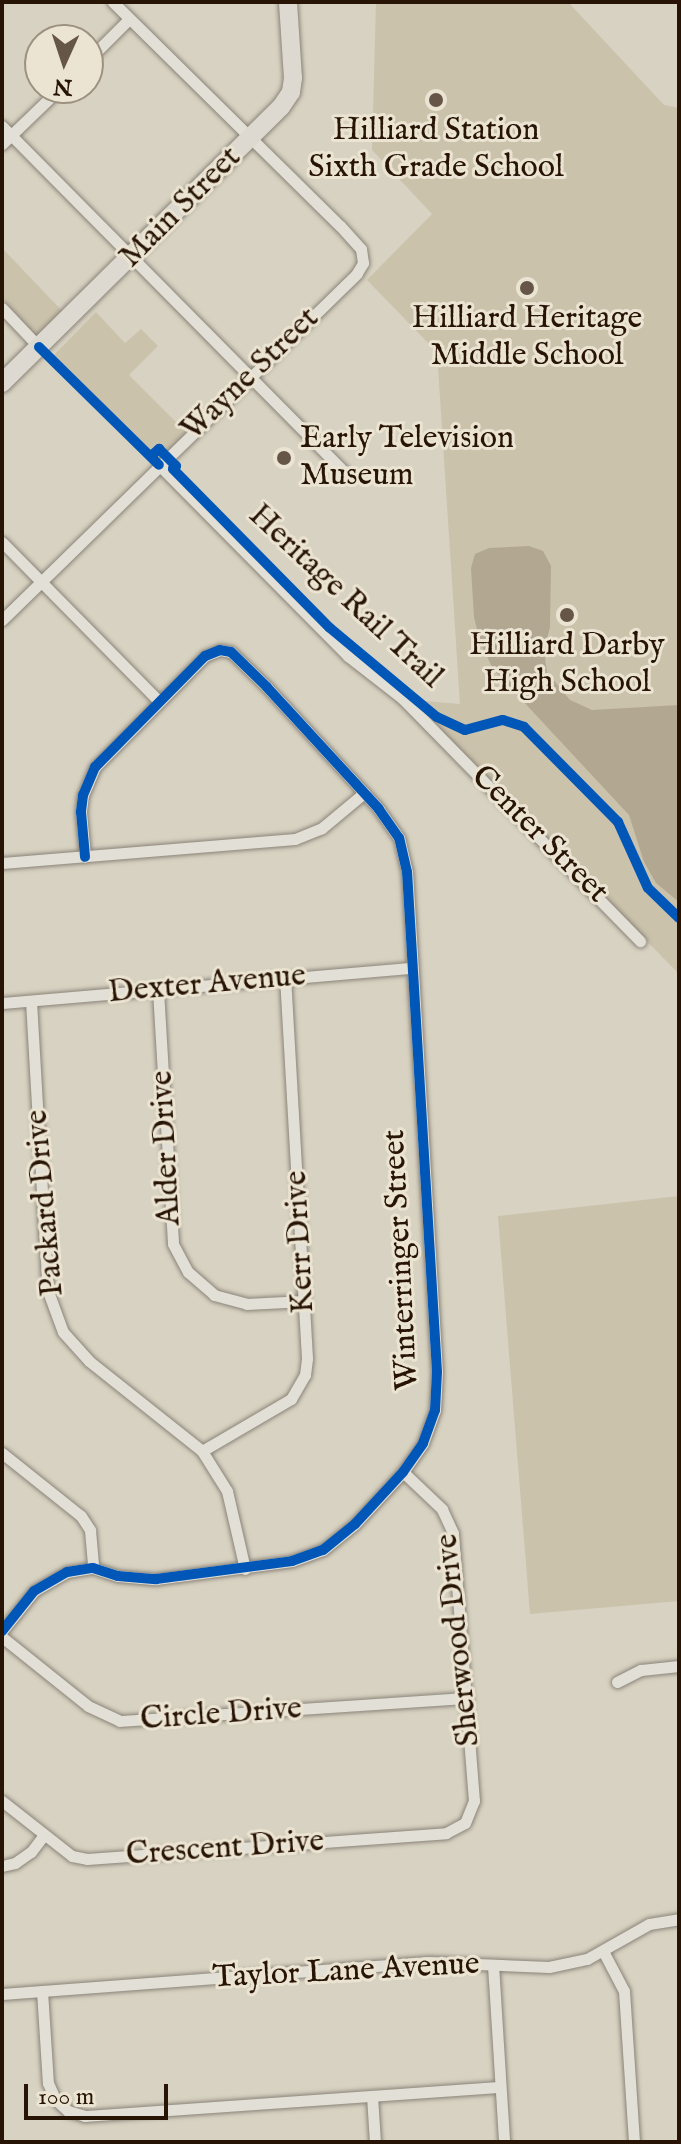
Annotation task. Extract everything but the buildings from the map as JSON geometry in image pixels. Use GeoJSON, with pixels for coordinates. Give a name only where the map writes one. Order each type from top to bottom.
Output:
{"type":"FeatureCollection","features":[{"type":"Feature","properties":{"kind":"main road","name":"Main Street"},"geometry":{"type":"LineString","coordinates":[[2,383],[252,137],[291,92],[288,2]]}},
{"type":"Feature","properties":{"kind":"street"},"geometry":{"type":"LineString","coordinates":[[113,2],[252,137]]}},
{"type":"Feature","properties":{"kind":"street"},"geometry":{"type":"LineString","coordinates":[[104,44],[129,19]]}},
{"type":"Feature","properties":{"kind":"street"},"geometry":{"type":"LineString","coordinates":[[2,144],[44,104]]}},
{"type":"Feature","properties":{"kind":"street"},"geometry":{"type":"LineString","coordinates":[[2,126],[345,473]]}},
{"type":"Feature","properties":{"kind":"street","name":"Wayne Street"},"geometry":{"type":"LineString","coordinates":[[2,620],[357,273],[363,263],[361,249],[252,137]]}},
{"type":"Feature","properties":{"kind":"street"},"geometry":{"type":"LineString","coordinates":[[2,308],[39,347]]}},
{"type":"Feature","properties":{"kind":"street","name":"Center Street"},"geometry":{"type":"LineString","coordinates":[[159,465],[348,656],[403,699],[640,941]]}},
{"type":"Feature","properties":{"kind":"street"},"geometry":{"type":"LineString","coordinates":[[2,542],[159,701],[95,767],[83,795],[81,812],[85,857]]}},
{"type":"Feature","properties":{"kind":"street","name":"Winterringer Street"},"geometry":{"type":"LineString","coordinates":[[2,1634],[34,1591],[58,1576],[93,1568],[118,1576],[156,1579],[292,1561],[323,1550],[355,1524],[403,1472],[423,1443],[435,1410],[437,1372],[407,872],[399,838],[364,793],[240,659],[220,650],[205,656],[159,701]]}},
{"type":"Feature","properties":{"kind":"street"},"geometry":{"type":"LineString","coordinates":[[2,863],[295,839],[322,828],[364,793]]}},
{"type":"Feature","properties":{"kind":"street","name":"Dexter Avenue"},"geometry":{"type":"LineString","coordinates":[[2,1003],[413,968]]}},
{"type":"Feature","properties":{"kind":"street","name":"Kerr Drive"},"geometry":{"type":"LineString","coordinates":[[202,1451],[291,1399],[306,1366],[285,979]]}},
{"type":"Feature","properties":{"kind":"street","name":"Alder Drive"},"geometry":{"type":"LineString","coordinates":[[158,990],[173,1244],[188,1272],[214,1295],[247,1304],[304,1301]]}},
{"type":"Feature","properties":{"kind":"street","name":"Packard Drive"},"geometry":{"type":"LineString","coordinates":[[31,1001],[47,1279],[58,1319],[63,1332],[89,1361],[202,1451],[227,1491],[245,1569]]}},
{"type":"Feature","properties":{"kind":"street"},"geometry":{"type":"LineString","coordinates":[[2,1453],[81,1516],[90,1530],[93,1568]]}},
{"type":"Feature","properties":{"kind":"street","name":"Sherwood Drive"},"geometry":{"type":"LineString","coordinates":[[403,1472],[442,1509],[453,1533],[474,1801],[465,1823]]}},
{"type":"Feature","properties":{"kind":"street","name":"Circle Drive"},"geometry":{"type":"LineString","coordinates":[[2,1634],[88,1706],[120,1721],[467,1698]]}},
{"type":"Feature","properties":{"kind":"street"},"geometry":{"type":"LineString","coordinates":[[617,1682],[641,1670],[679,1666]]}},
{"type":"Feature","properties":{"kind":"street","name":"Crescent Drive"},"geometry":{"type":"LineString","coordinates":[[2,1801],[72,1856],[87,1859],[446,1833],[465,1823]]}},
{"type":"Feature","properties":{"kind":"street"},"geometry":{"type":"LineString","coordinates":[[2,1866],[15,1863],[31,1852],[44,1835]]}},
{"type":"Feature","properties":{"kind":"street","name":"Taylor Lane Avenue"},"geometry":{"type":"LineString","coordinates":[[2,1994],[429,1962],[568,1965],[603,1951],[649,1924],[679,1919]]}},
{"type":"Feature","properties":{"kind":"street"},"geometry":{"type":"LineString","coordinates":[[603,1951],[624,1991],[634,2142]]}},
{"type":"Feature","properties":{"kind":"street"},"geometry":{"type":"LineString","coordinates":[[493,1965],[504,2142]]}},
{"type":"Feature","properties":{"kind":"street"},"geometry":{"type":"LineString","coordinates":[[42,1991],[48,2083],[55,2099],[68,2111],[85,2116],[500,2087]]}},
{"type":"Feature","properties":{"kind":"street"},"geometry":{"type":"LineString","coordinates":[[372,2096],[375,2142]]}},
{"type":"Feature","properties":{"kind":"shaded area"},"geometry":{"type":"Polygon","coordinates":[[[376,2],[568,2],[664,105],[679,108],[679,974],[438,728],[425,701],[460,704],[437,352],[367,280],[432,214],[372,150],[376,2]]]}},
{"type":"Feature","properties":{"kind":"shaded area"},"geometry":{"type":"Polygon","coordinates":[[[2,248],[65,314],[42,335],[34,335],[2,298],[2,248]]]}},
{"type":"Feature","properties":{"kind":"shaded area"},"geometry":{"type":"Polygon","coordinates":[[[96,312],[125,343],[141,329],[158,346],[129,375],[190,436],[159,465],[50,359],[96,312]]]}},
{"type":"Feature","properties":{"kind":"shaded area"},"geometry":{"type":"Polygon","coordinates":[[[529,546],[543,551],[551,566],[550,627],[544,651],[547,672],[570,700],[592,710],[679,705],[679,902],[656,883],[644,862],[629,815],[493,669],[480,642],[474,617],[471,568],[475,554],[489,548],[529,546]]]}},
{"type":"Feature","properties":{"kind":"shaded area"},"geometry":{"type":"Polygon","coordinates":[[[679,1196],[679,1601],[530,1614],[498,1216],[679,1196]]]}},
{"type":"Feature","properties":{"kind":"cycle path"},"geometry":{"type":"LineString","coordinates":[[39,347],[159,465]]}},
{"type":"Feature","properties":{"kind":"cycle path","name":"Heritage Rail Trail"},"geometry":{"type":"LineString","coordinates":[[151,456],[159,449],[176,466],[173,469],[330,628],[437,717],[465,730],[503,720],[524,727],[618,822],[648,888],[679,918]]}},
{"type":"Feature","properties":{"kind":"cycle path"},"geometry":{"type":"LineString","coordinates":[[2,1631],[34,1591],[67,1572],[93,1568],[118,1576],[156,1579],[292,1561],[323,1550],[355,1524],[403,1472],[423,1443],[435,1410],[437,1372],[407,872],[399,838],[379,809],[267,687],[231,652],[220,650],[205,656],[95,767],[83,795],[81,812],[85,857]]}},
{"type":"Feature","properties":{"kind":"place","name":"Hilliard Station Sixth Grade School"},"geometry":{"type":"Point","coordinates":[436,100]}},
{"type":"Feature","properties":{"kind":"place","name":"Hilliard Heritage Middle School"},"geometry":{"type":"Point","coordinates":[527,288]}},
{"type":"Feature","properties":{"kind":"place","name":"Early Television Museum"},"geometry":{"type":"Point","coordinates":[284,458]}},
{"type":"Feature","properties":{"kind":"place","name":"Hilliard Darby High School"},"geometry":{"type":"Point","coordinates":[567,615]}}]}
